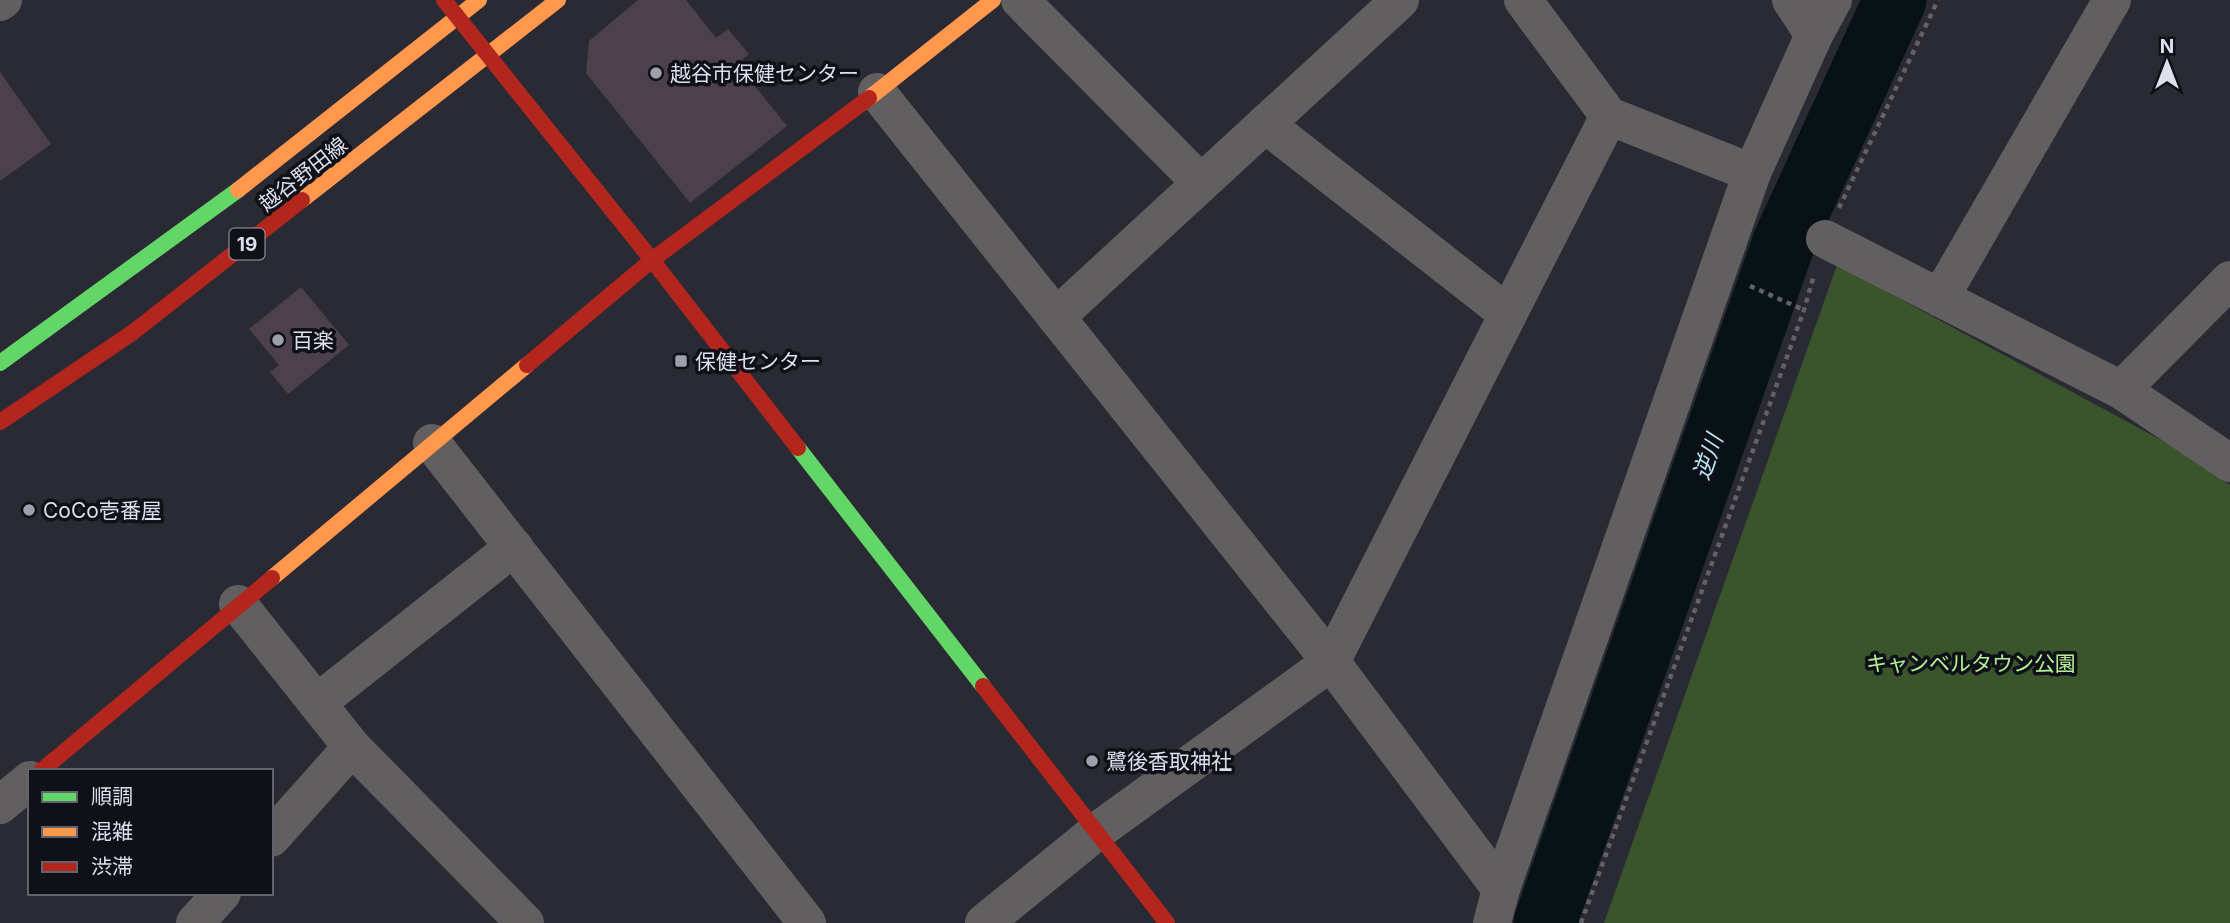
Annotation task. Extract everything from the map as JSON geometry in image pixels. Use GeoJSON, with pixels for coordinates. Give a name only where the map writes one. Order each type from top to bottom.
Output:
{"type":"FeatureCollection","features":[{"type":"Feature","properties":{"kind":"street"},"geometry":{"type":"LineString","coordinates":[[444,0],[652,260],[1167,923]]}},
{"type":"Feature","properties":{"kind":"street","name":"越谷野田線"},"geometry":{"type":"LineString","coordinates":[[0,363],[128,273],[287,153],[479,0]]}},
{"type":"Feature","properties":{"kind":"street","name":"越谷野田線"},"geometry":{"type":"LineString","coordinates":[[0,422],[132,333],[558,0]]}},
{"type":"Feature","properties":{"kind":"street"},"geometry":{"type":"LineString","coordinates":[[43,769],[652,260],[877,92],[993,0]]}},
{"type":"Feature","properties":{"kind":"street"},"geometry":{"type":"LineString","coordinates":[[1020,0],[1200,183]]}},
{"type":"Feature","properties":{"kind":"street"},"geometry":{"type":"LineString","coordinates":[[1055,317],[1400,0]]}},
{"type":"Feature","properties":{"kind":"street"},"geometry":{"type":"LineString","coordinates":[[1522,0],[1609,116],[1752,173]]}},
{"type":"Feature","properties":{"kind":"street"},"geometry":{"type":"LineString","coordinates":[[1791,0],[1814,36]]}},
{"type":"Feature","properties":{"kind":"street"},"geometry":{"type":"LineString","coordinates":[[1497,906],[1752,173],[1833,0]]}},
{"type":"Feature","properties":{"kind":"street"},"geometry":{"type":"LineString","coordinates":[[1940,298],[2112,0]]}},
{"type":"Feature","properties":{"kind":"street"},"geometry":{"type":"LineString","coordinates":[[877,92],[1331,662],[1497,906]]}},
{"type":"Feature","properties":{"kind":"street"},"geometry":{"type":"LineString","coordinates":[[984,923],[1096,832],[1331,662],[1609,116]]}},
{"type":"Feature","properties":{"kind":"street"},"geometry":{"type":"LineString","coordinates":[[1265,124],[1508,314]]}},
{"type":"Feature","properties":{"kind":"street"},"geometry":{"type":"LineString","coordinates":[[1825,239],[2121,390],[2230,463]]}},
{"type":"Feature","properties":{"kind":"street"},"geometry":{"type":"LineString","coordinates":[[2121,390],[2230,280]]}},
{"type":"Feature","properties":{"kind":"street"},"geometry":{"type":"LineString","coordinates":[[432,443],[807,923]]}},
{"type":"Feature","properties":{"kind":"street"},"geometry":{"type":"LineString","coordinates":[[317,703],[514,547]]}},
{"type":"Feature","properties":{"kind":"street"},"geometry":{"type":"LineString","coordinates":[[238,604],[352,747],[525,923]]}},
{"type":"Feature","properties":{"kind":"street"},"geometry":{"type":"LineString","coordinates":[[273,836],[352,747]]}},
{"type":"Feature","properties":{"kind":"street"},"geometry":{"type":"LineString","coordinates":[[0,805],[28,782]]}},
{"type":"Feature","properties":{"kind":"street"},"geometry":{"type":"LineString","coordinates":[[195,923],[220,895]]}},
{"type":"Feature","properties":{"kind":"path"},"geometry":{"type":"LineString","coordinates":[[1581,923],[1804,310],[1825,239],[1938,0]]}},
{"type":"Feature","properties":{"kind":"path"},"geometry":{"type":"LineString","coordinates":[[1738,281],[1804,310]]}},
{"type":"Feature","properties":{"kind":"green space","name":"キャンベルタウン公園"},"geometry":{"type":"Polygon","coordinates":[[[1837,265],[2176,448],[2230,485],[2230,923],[1604,923],[1837,265]]]}},
{"type":"Feature","properties":{"kind":"building"},"geometry":{"type":"Polygon","coordinates":[[[638,0],[686,0],[716,38],[728,29],[749,54],[737,64],[787,126],[690,203],[586,73],[589,41],[638,0]]]}},
{"type":"Feature","properties":{"kind":"building"},"geometry":{"type":"Polygon","coordinates":[[[0,72],[51,144],[0,181],[0,72]]]}},
{"type":"Feature","properties":{"kind":"building"},"geometry":{"type":"Polygon","coordinates":[[[301,287],[349,345],[288,394],[270,372],[279,365],[249,329],[301,287]]]}},
{"type":"Feature","properties":{"kind":"waterway","name":"逆川"},"geometry":{"type":"LineString","coordinates":[[1545,923],[1784,242],[1895,0]]}},
{"type":"Feature","properties":{"kind":"traffic: fast"},"geometry":{"type":"LineString","coordinates":[[0,363],[238,190]]}},
{"type":"Feature","properties":{"kind":"traffic: fast"},"geometry":{"type":"LineString","coordinates":[[798,448],[983,686]]}},
{"type":"Feature","properties":{"kind":"traffic: slow"},"geometry":{"type":"LineString","coordinates":[[238,190],[479,0]]}},
{"type":"Feature","properties":{"kind":"traffic: slow"},"geometry":{"type":"LineString","coordinates":[[302,200],[558,0]]}},
{"type":"Feature","properties":{"kind":"traffic: slow"},"geometry":{"type":"LineString","coordinates":[[869,98],[993,0]]}},
{"type":"Feature","properties":{"kind":"traffic: slow"},"geometry":{"type":"LineString","coordinates":[[272,578],[527,365]]}},
{"type":"Feature","properties":{"kind":"traffic: jam"},"geometry":{"type":"LineString","coordinates":[[444,0],[798,448]]}},
{"type":"Feature","properties":{"kind":"traffic: jam"},"geometry":{"type":"LineString","coordinates":[[527,365],[652,260],[869,98]]}},
{"type":"Feature","properties":{"kind":"traffic: jam"},"geometry":{"type":"LineString","coordinates":[[0,422],[132,333],[302,200]]}},
{"type":"Feature","properties":{"kind":"traffic: jam"},"geometry":{"type":"LineString","coordinates":[[43,769],[272,578]]}},
{"type":"Feature","properties":{"kind":"traffic: jam"},"geometry":{"type":"LineString","coordinates":[[983,686],[1167,923]]}},
{"type":"Feature","properties":{"kind":"place","name":"越谷市保健センター"},"geometry":{"type":"Point","coordinates":[656,73]}},
{"type":"Feature","properties":{"kind":"place","name":"百楽"},"geometry":{"type":"Point","coordinates":[278,340]}},
{"type":"Feature","properties":{"kind":"place","name":"保健センター"},"geometry":{"type":"Point","coordinates":[681,361]}},
{"type":"Feature","properties":{"kind":"place","name":"CoCo壱番屋"},"geometry":{"type":"Point","coordinates":[29,510]}},
{"type":"Feature","properties":{"kind":"place","name":"鷺後香取神社"},"geometry":{"type":"Point","coordinates":[1092,761]}}]}
